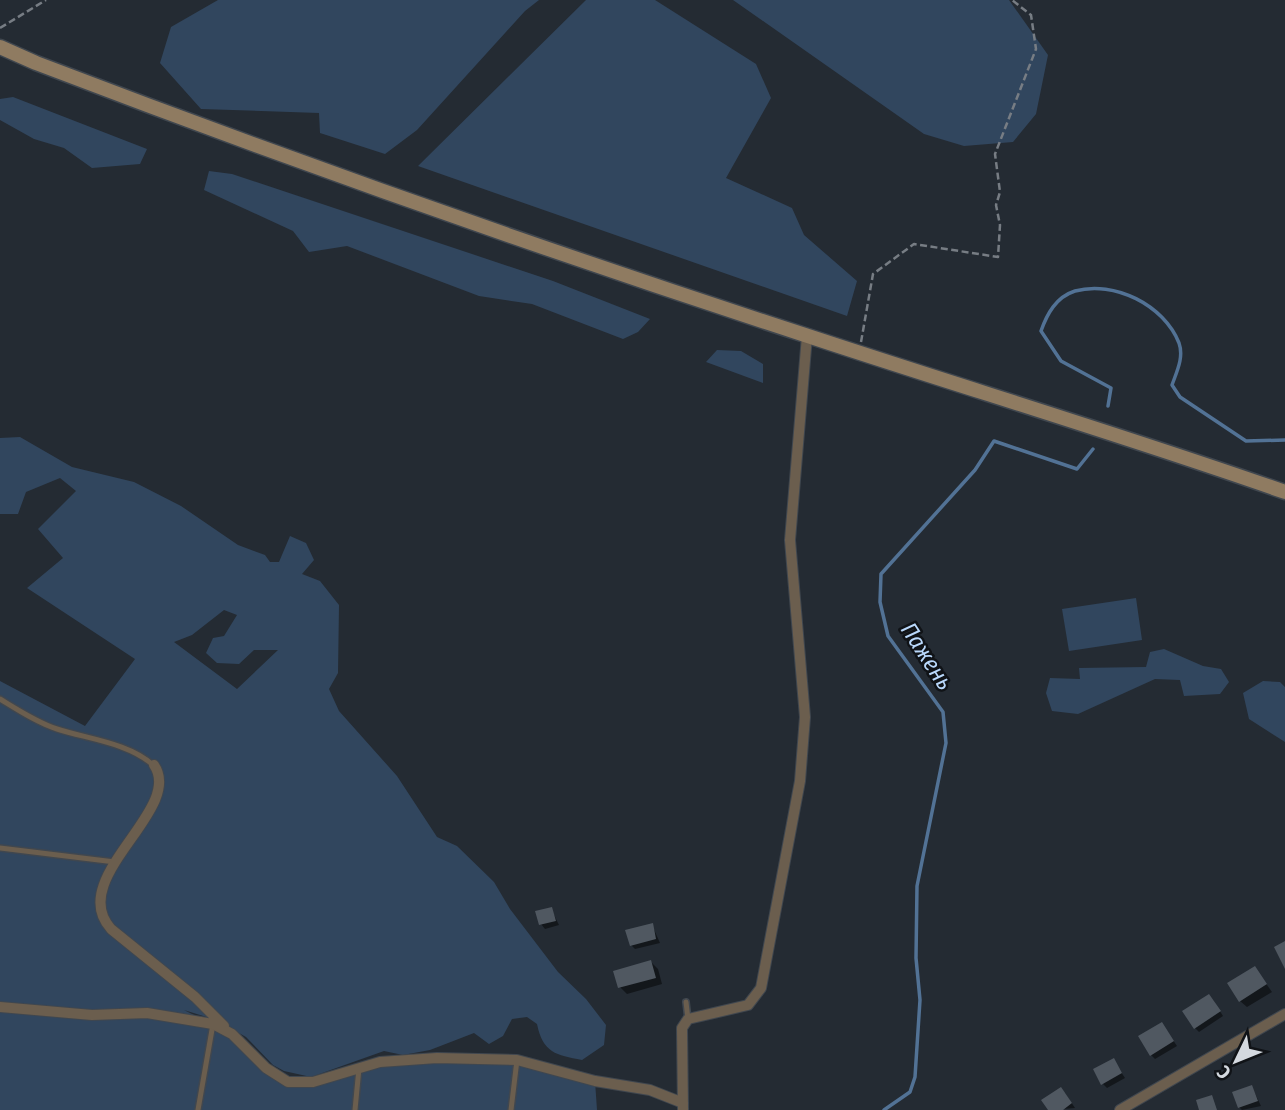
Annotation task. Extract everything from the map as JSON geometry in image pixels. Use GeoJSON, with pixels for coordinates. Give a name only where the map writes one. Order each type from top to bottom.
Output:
{"type":"FeatureCollection","features":[{"type":"Feature","properties":{"kind":"street"},"geometry":{"type":"LineString","coordinates":[[0,47],[36,64],[331,175],[807,336],[1081,421],[1285,492]]}},
{"type":"Feature","properties":{"kind":"street"},"geometry":{"type":"LineString","coordinates":[[154,765],[160,774],[161,783],[157,797],[115,862],[98,902],[103,920],[147,960],[195,997],[266,1068],[288,1082],[313,1082],[380,1062],[437,1058],[517,1060],[595,1081],[650,1090],[683,1106],[682,1028],[688,1020],[748,1005],[761,988],[800,781],[805,717],[790,540],[807,336]]}},
{"type":"Feature","properties":{"kind":"street"},"geometry":{"type":"LineString","coordinates":[[0,1006],[92,1015],[147,1013],[213,1024],[232,1034]]}},
{"type":"Feature","properties":{"kind":"street"},"geometry":{"type":"LineString","coordinates":[[1120,1110],[1285,1014]]}},
{"type":"Feature","properties":{"kind":"lane"},"geometry":{"type":"LineString","coordinates":[[0,699],[54,728],[145,757],[154,765]]}},
{"type":"Feature","properties":{"kind":"lane"},"geometry":{"type":"LineString","coordinates":[[0,848],[115,862]]}},
{"type":"Feature","properties":{"kind":"lane"},"geometry":{"type":"LineString","coordinates":[[686,1002],[688,1020]]}},
{"type":"Feature","properties":{"kind":"lane"},"geometry":{"type":"LineString","coordinates":[[198,1110],[213,1024]]}},
{"type":"Feature","properties":{"kind":"lane"},"geometry":{"type":"LineString","coordinates":[[511,1110],[517,1060]]}},
{"type":"Feature","properties":{"kind":"lane"},"geometry":{"type":"LineString","coordinates":[[355,1110],[359,1069]]}},
{"type":"Feature","properties":{"kind":"path"},"geometry":{"type":"LineString","coordinates":[[0,28],[46,0]]}},
{"type":"Feature","properties":{"kind":"path"},"geometry":{"type":"LineString","coordinates":[[859,352],[873,274],[914,244],[998,257],[1000,225],[996,205],[1000,192],[995,154],[1036,49],[1031,15],[1012,0]]}},
{"type":"Feature","properties":{"kind":"shaded area"},"geometry":{"type":"Polygon","coordinates":[[[218,0],[539,0],[525,11],[417,130],[385,154],[320,133],[319,113],[201,109],[160,63],[171,27],[218,0]]]}},
{"type":"Feature","properties":{"kind":"shaded area"},"geometry":{"type":"Polygon","coordinates":[[[586,0],[655,0],[756,64],[771,98],[726,178],[792,208],[804,235],[857,281],[847,316],[418,166],[586,0]]]}},
{"type":"Feature","properties":{"kind":"shaded area"},"geometry":{"type":"Polygon","coordinates":[[[733,0],[1009,0],[1048,55],[1036,114],[1013,142],[964,146],[924,134],[733,0]]]}},
{"type":"Feature","properties":{"kind":"shaded area"},"geometry":{"type":"Polygon","coordinates":[[[13,97],[147,149],[140,164],[92,168],[64,148],[34,139],[0,120],[0,99],[13,97]]]}},
{"type":"Feature","properties":{"kind":"shaded area"},"geometry":{"type":"Polygon","coordinates":[[[209,171],[232,174],[553,281],[650,319],[638,332],[623,339],[532,304],[479,296],[347,246],[309,252],[293,231],[204,190],[209,171]]]}},
{"type":"Feature","properties":{"kind":"shaded area"},"geometry":{"type":"Polygon","coordinates":[[[717,350],[741,351],[763,364],[763,383],[706,362],[717,350]]]}},
{"type":"Feature","properties":{"kind":"shaded area"},"geometry":{"type":"Polygon","coordinates":[[[20,437],[72,467],[134,482],[181,506],[238,545],[265,555],[270,562],[279,562],[290,536],[306,543],[314,560],[302,574],[320,581],[339,605],[338,673],[329,689],[339,711],[397,776],[437,837],[457,846],[494,882],[510,909],[558,972],[586,999],[606,1025],[604,1045],[582,1060],[552,1051],[543,1041],[537,1024],[527,1017],[512,1019],[503,1036],[489,1044],[474,1033],[430,1050],[403,1055],[384,1051],[311,1077],[284,1071],[273,1065],[246,1037],[216,1020],[184,1010],[232,1034],[288,1082],[314,1082],[380,1062],[517,1060],[595,1081],[597,1110],[0,1110],[0,681],[85,726],[135,659],[27,588],[63,558],[38,529],[76,491],[60,478],[26,492],[18,514],[0,514],[0,438],[20,437]],[[224,610],[192,635],[174,642],[237,689],[278,650],[254,650],[239,664],[217,663],[206,653],[213,638],[224,636],[237,615],[224,610]]]}},
{"type":"Feature","properties":{"kind":"shaded area"},"geometry":{"type":"Polygon","coordinates":[[[1136,598],[1142,640],[1069,651],[1062,609],[1136,598]]]}},
{"type":"Feature","properties":{"kind":"shaded area"},"geometry":{"type":"Polygon","coordinates":[[[1164,649],[1203,666],[1221,669],[1229,682],[1220,694],[1184,696],[1180,680],[1155,679],[1078,714],[1052,711],[1046,693],[1050,678],[1080,679],[1079,668],[1146,667],[1150,652],[1164,649]]]}},
{"type":"Feature","properties":{"kind":"shaded area"},"geometry":{"type":"Polygon","coordinates":[[[1263,681],[1280,682],[1285,687],[1285,742],[1249,719],[1243,693],[1263,681]]]}},
{"type":"Feature","properties":{"kind":"building"},"geometry":{"type":"Polygon","coordinates":[[[552,907],[556,921],[539,925],[535,911],[552,907]]]}},
{"type":"Feature","properties":{"kind":"building"},"geometry":{"type":"Polygon","coordinates":[[[653,923],[656,939],[630,946],[625,930],[653,923]]]}},
{"type":"Feature","properties":{"kind":"building"},"geometry":{"type":"Polygon","coordinates":[[[1285,941],[1285,969],[1274,947],[1285,941]]]}},
{"type":"Feature","properties":{"kind":"building"},"geometry":{"type":"Polygon","coordinates":[[[651,960],[656,978],[618,988],[613,971],[651,960]]]}},
{"type":"Feature","properties":{"kind":"building"},"geometry":{"type":"Polygon","coordinates":[[[1255,966],[1267,984],[1239,1002],[1227,983],[1255,966]]]}},
{"type":"Feature","properties":{"kind":"building"},"geometry":{"type":"Polygon","coordinates":[[[1209,994],[1221,1011],[1194,1029],[1182,1011],[1209,994]]]}},
{"type":"Feature","properties":{"kind":"building"},"geometry":{"type":"Polygon","coordinates":[[[1162,1022],[1174,1041],[1150,1056],[1138,1036],[1162,1022]]]}},
{"type":"Feature","properties":{"kind":"building"},"geometry":{"type":"Polygon","coordinates":[[[1114,1058],[1122,1073],[1101,1085],[1093,1069],[1114,1058]]]}},
{"type":"Feature","properties":{"kind":"building"},"geometry":{"type":"Polygon","coordinates":[[[1252,1085],[1258,1101],[1238,1108],[1232,1092],[1252,1085]]]}},
{"type":"Feature","properties":{"kind":"building"},"geometry":{"type":"Polygon","coordinates":[[[1061,1087],[1072,1103],[1063,1110],[1048,1110],[1041,1100],[1061,1087]]]}},
{"type":"Feature","properties":{"kind":"building"},"geometry":{"type":"Polygon","coordinates":[[[1212,1095],[1217,1110],[1199,1110],[1196,1100],[1212,1095]]]}},
{"type":"Feature","properties":{"kind":"waterway","name":"Пажень"},"geometry":{"type":"LineString","coordinates":[[1108,406],[1111,388],[1061,361],[1041,331],[1053,307],[1063,297],[1075,291],[1106,289],[1136,299],[1150,307],[1172,329],[1179,343],[1180,359],[1172,385],[1180,397],[1246,441],[1285,440]]}},
{"type":"Feature","properties":{"kind":"waterway","name":"Пажень"},"geometry":{"type":"LineString","coordinates":[[884,1110],[910,1092],[915,1077],[920,1000],[916,958],[917,886],[946,743],[943,712],[888,636],[880,602],[881,574],[975,470],[994,441],[1077,469],[1093,449]]}}]}
